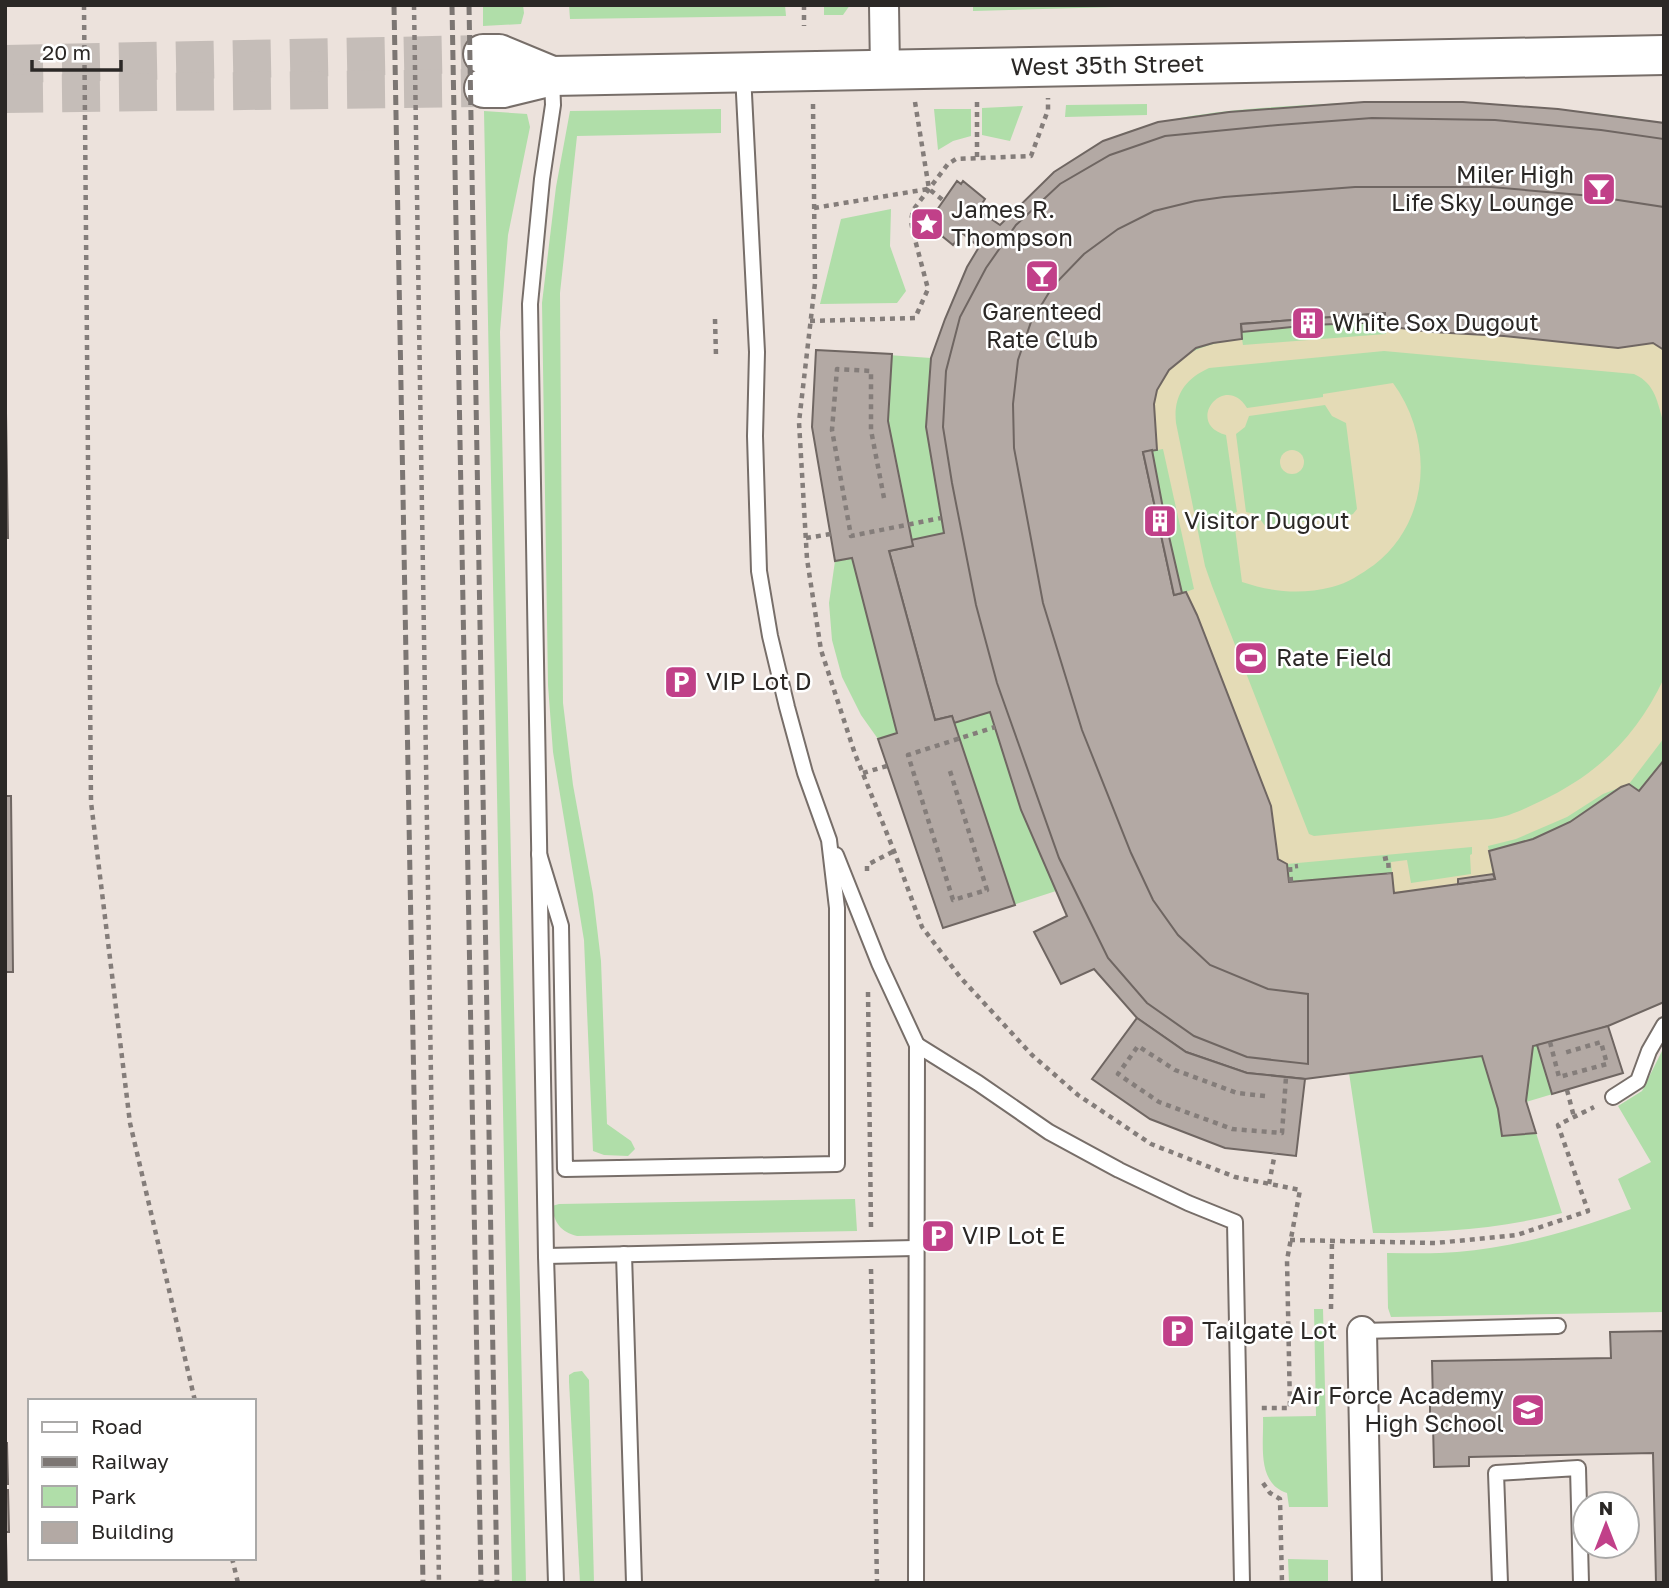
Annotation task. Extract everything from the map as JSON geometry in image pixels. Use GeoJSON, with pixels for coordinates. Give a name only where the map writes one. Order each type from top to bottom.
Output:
{"type":"FeatureCollection","features":[{"type":"Feature","properties":{"kind":"main road","name":"West 35th Street"},"geometry":{"type":"LineString","coordinates":[[484,71],[503,88],[552,76],[1664,55]]}},
{"type":"Feature","properties":{"kind":"street"},"geometry":{"type":"LineString","coordinates":[[884,5],[885,70]]}},
{"type":"Feature","properties":{"kind":"street"},"geometry":{"type":"LineString","coordinates":[[1362,1331],[1367,1583]]}},
{"type":"Feature","properties":{"kind":"lane"},"geometry":{"type":"LineString","coordinates":[[743,72],[757,352],[755,436],[759,571],[770,636],[804,773],[879,963],[917,1045],[916,1583]]}},
{"type":"Feature","properties":{"kind":"lane"},"geometry":{"type":"LineString","coordinates":[[552,76],[553,105],[542,179],[530,304],[546,1256],[556,1583]]}},
{"type":"Feature","properties":{"kind":"lane"},"geometry":{"type":"LineString","coordinates":[[540,853],[561,926],[565,1169],[837,1164],[837,920],[829,840]]}},
{"type":"Feature","properties":{"kind":"lane"},"geometry":{"type":"LineString","coordinates":[[1613,1097],[1638,1081],[1649,1051],[1664,1026]]}},
{"type":"Feature","properties":{"kind":"lane"},"geometry":{"type":"LineString","coordinates":[[917,1045],[1049,1132],[1119,1170],[1235,1222],[1242,1583]]}},
{"type":"Feature","properties":{"kind":"lane"},"geometry":{"type":"LineString","coordinates":[[546,1256],[915,1248]]}},
{"type":"Feature","properties":{"kind":"lane"},"geometry":{"type":"LineString","coordinates":[[624,1254],[634,1583]]}},
{"type":"Feature","properties":{"kind":"lane"},"geometry":{"type":"LineString","coordinates":[[1362,1331],[1558,1326]]}},
{"type":"Feature","properties":{"kind":"lane"},"geometry":{"type":"LineString","coordinates":[[1500,1583],[1496,1473],[1578,1468],[1581,1583]]}},
{"type":"Feature","properties":{"kind":"path"},"geometry":{"type":"LineString","coordinates":[[84,5],[91,802],[130,1123],[195,1399]]}},
{"type":"Feature","properties":{"kind":"path"},"geometry":{"type":"LineString","coordinates":[[414,5],[439,1583]]}},
{"type":"Feature","properties":{"kind":"path"},"geometry":{"type":"LineString","coordinates":[[804,5],[804,26]]}},
{"type":"Feature","properties":{"kind":"path"},"geometry":{"type":"LineString","coordinates":[[977,98],[977,157]]}},
{"type":"Feature","properties":{"kind":"path"},"geometry":{"type":"LineString","coordinates":[[915,99],[929,189],[944,201]]}},
{"type":"Feature","properties":{"kind":"path"},"geometry":{"type":"LineString","coordinates":[[813,101],[815,283],[799,422],[806,538],[821,650],[863,773],[922,928],[960,977],[1032,1055],[1078,1095],[1151,1144],[1235,1177],[1300,1190],[1287,1260],[1290,1408],[1258,1408],[1258,1421]]}},
{"type":"Feature","properties":{"kind":"path"},"geometry":{"type":"LineString","coordinates":[[810,321],[915,318],[928,289],[911,221],[912,210],[948,164],[956,159],[1031,156],[1048,105]]}},
{"type":"Feature","properties":{"kind":"path"},"geometry":{"type":"LineString","coordinates":[[814,208],[929,189]]}},
{"type":"Feature","properties":{"kind":"path"},"geometry":{"type":"LineString","coordinates":[[715,319],[716,356]]}},
{"type":"Feature","properties":{"kind":"path"},"geometry":{"type":"LineString","coordinates":[[884,498],[871,430],[871,371],[837,369],[832,430],[851,536],[941,518]]}},
{"type":"Feature","properties":{"kind":"path"},"geometry":{"type":"LineString","coordinates":[[806,538],[831,534]]}},
{"type":"Feature","properties":{"kind":"path"},"geometry":{"type":"LineString","coordinates":[[950,771],[987,890],[953,900],[908,755],[995,727]]}},
{"type":"Feature","properties":{"kind":"path"},"geometry":{"type":"LineString","coordinates":[[863,773],[887,766]]}},
{"type":"Feature","properties":{"kind":"path"},"geometry":{"type":"LineString","coordinates":[[867,879],[867,865],[894,851]]}},
{"type":"Feature","properties":{"kind":"path"},"geometry":{"type":"LineString","coordinates":[[1382,859],[1388,858],[1389,874]]}},
{"type":"Feature","properties":{"kind":"path"},"geometry":{"type":"LineString","coordinates":[[1292,882],[1290,867],[1298,866]]}},
{"type":"Feature","properties":{"kind":"path"},"geometry":{"type":"LineString","coordinates":[[867,987],[871,1231]]}},
{"type":"Feature","properties":{"kind":"path"},"geometry":{"type":"LineString","coordinates":[[1549,1042],[1559,1077],[1607,1065],[1601,1042],[1563,1053]]}},
{"type":"Feature","properties":{"kind":"path"},"geometry":{"type":"LineString","coordinates":[[1265,1096],[1237,1093],[1175,1070],[1138,1046],[1118,1074],[1159,1102],[1232,1129],[1282,1133],[1286,1077]]}},
{"type":"Feature","properties":{"kind":"path"},"geometry":{"type":"LineString","coordinates":[[1567,1090],[1574,1117]]}},
{"type":"Feature","properties":{"kind":"path"},"geometry":{"type":"LineString","coordinates":[[1290,1240],[1436,1243],[1517,1234],[1588,1211],[1558,1125],[1613,1097]]}},
{"type":"Feature","properties":{"kind":"path"},"geometry":{"type":"LineString","coordinates":[[1269,1184],[1275,1153]]}},
{"type":"Feature","properties":{"kind":"path"},"geometry":{"type":"LineString","coordinates":[[1331,1309],[1332,1241]]}},
{"type":"Feature","properties":{"kind":"path"},"geometry":{"type":"LineString","coordinates":[[871,1263],[877,1583]]}},
{"type":"Feature","properties":{"kind":"path"},"geometry":{"type":"LineString","coordinates":[[1259,1473],[1270,1493],[1280,1499],[1282,1583]]}},
{"type":"Feature","properties":{"kind":"path"},"geometry":{"type":"LineString","coordinates":[[232,1560],[238,1583]]}},
{"type":"Feature","properties":{"kind":"green space"},"geometry":{"type":"Polygon","coordinates":[[[483,5],[523,5],[521,24],[483,26],[483,5]]]}},
{"type":"Feature","properties":{"kind":"green space"},"geometry":{"type":"Polygon","coordinates":[[[569,5],[785,5],[786,16],[570,19],[569,5]]]}},
{"type":"Feature","properties":{"kind":"green space"},"geometry":{"type":"Polygon","coordinates":[[[824,5],[850,5],[843,15],[824,15],[824,5]]]}},
{"type":"Feature","properties":{"kind":"green space"},"geometry":{"type":"Polygon","coordinates":[[[973,5],[1115,5],[1115,7],[973,11],[973,5]]]}},
{"type":"Feature","properties":{"kind":"green space","name":"Rate Field"},"geometry":{"type":"Polygon","coordinates":[[[1364,102],[1515,106],[1664,123],[1664,1002],[1608,1026],[1623,1073],[1526,1102],[1562,1213],[1468,1229],[1373,1233],[1349,1073],[1305,1079],[1225,1148],[1150,1119],[1092,1079],[1137,1018],[1094,969],[1061,984],[1034,932],[1067,916],[1056,891],[943,928],[878,739],[861,715],[842,677],[832,640],[829,603],[835,561],[812,427],[816,350],[931,358],[952,301],[979,247],[962,234],[953,245],[931,227],[934,223],[930,220],[957,181],[961,184],[963,181],[985,199],[978,210],[1000,225],[1048,179],[1074,159],[1131,130],[1196,115],[1364,102]]]}},
{"type":"Feature","properties":{"kind":"green space"},"geometry":{"type":"Polygon","coordinates":[[[1147,104],[1147,115],[1065,117],[1066,105],[1147,104]]]}},
{"type":"Feature","properties":{"kind":"green space"},"geometry":{"type":"Polygon","coordinates":[[[1023,106],[1010,141],[982,135],[982,108],[1023,106]]]}},
{"type":"Feature","properties":{"kind":"green space"},"geometry":{"type":"Polygon","coordinates":[[[721,109],[721,133],[577,136],[560,293],[563,703],[601,961],[607,1124],[631,1141],[635,1149],[628,1156],[604,1155],[593,1151],[584,940],[553,752],[548,685],[542,303],[556,187],[570,111],[721,109]]]}},
{"type":"Feature","properties":{"kind":"green space"},"geometry":{"type":"Polygon","coordinates":[[[934,109],[971,109],[971,136],[953,141],[938,150],[934,109]]]}},
{"type":"Feature","properties":{"kind":"green space"},"geometry":{"type":"Polygon","coordinates":[[[484,111],[527,114],[530,127],[508,235],[500,332],[526,1583],[512,1583],[484,111]]]}},
{"type":"Feature","properties":{"kind":"green space"},"geometry":{"type":"Polygon","coordinates":[[[891,209],[890,246],[906,291],[897,303],[820,304],[841,219],[891,209]]]}},
{"type":"Feature","properties":{"kind":"green space"},"geometry":{"type":"Polygon","coordinates":[[[1664,1047],[1664,1312],[1391,1317],[1388,1308],[1387,1253],[1448,1253],[1502,1246],[1567,1231],[1631,1209],[1618,1179],[1651,1162],[1618,1106],[1642,1091],[1664,1047]]]}},
{"type":"Feature","properties":{"kind":"green space"},"geometry":{"type":"Polygon","coordinates":[[[855,1199],[857,1231],[577,1236],[559,1226],[552,1206],[559,1204],[855,1199]]]}},
{"type":"Feature","properties":{"kind":"green space"},"geometry":{"type":"Polygon","coordinates":[[[1314,1309],[1323,1309],[1328,1507],[1289,1507],[1287,1493],[1270,1481],[1266,1472],[1263,1417],[1316,1416],[1314,1309]]]}},
{"type":"Feature","properties":{"kind":"green space"},"geometry":{"type":"Polygon","coordinates":[[[582,1371],[589,1380],[594,1583],[580,1583],[569,1375],[582,1371]]]}},
{"type":"Feature","properties":{"kind":"green space"},"geometry":{"type":"Polygon","coordinates":[[[1288,1559],[1328,1560],[1328,1583],[1289,1583],[1288,1559]]]}},
{"type":"Feature","properties":{"kind":"sand"},"geometry":{"type":"Polygon","coordinates":[[[1385,326],[1432,332],[1653,343],[1664,350],[1664,424],[1651,388],[1634,374],[1384,351],[1209,368],[1193,377],[1182,390],[1177,405],[1176,423],[1205,566],[1309,834],[1314,836],[1491,819],[1522,810],[1562,790],[1598,766],[1641,718],[1664,678],[1664,738],[1629,784],[1603,794],[1567,817],[1516,839],[1488,846],[1493,874],[1459,879],[1458,884],[1394,893],[1391,862],[1407,860],[1411,883],[1471,874],[1472,847],[1287,864],[1278,859],[1271,806],[1186,592],[1194,589],[1163,449],[1157,450],[1154,411],[1157,390],[1163,376],[1184,356],[1198,349],[1242,339],[1243,345],[1386,334],[1385,326]]]}},
{"type":"Feature","properties":{"kind":"sand"},"geometry":{"type":"Polygon","coordinates":[[[1393,383],[1406,405],[1420,454],[1416,503],[1407,526],[1393,547],[1374,565],[1338,585],[1309,591],[1287,591],[1242,582],[1233,513],[1237,512],[1226,435],[1214,429],[1208,421],[1208,411],[1219,397],[1228,395],[1238,398],[1247,408],[1323,397],[1323,394],[1393,383]],[[1325,405],[1249,416],[1245,427],[1236,434],[1246,512],[1256,514],[1266,527],[1348,516],[1357,509],[1346,423],[1332,416],[1325,405]]]}},
{"type":"Feature","properties":{"kind":"sand"},"geometry":{"type":"Polygon","coordinates":[[[1292,450],[1303,457],[1304,462],[1297,473],[1292,474],[1281,467],[1280,462],[1287,451],[1292,450]]]}},
{"type":"Feature","properties":{"kind":"building"},"geometry":{"type":"Polygon","coordinates":[[[1364,102],[1463,102],[1558,109],[1664,123],[1664,350],[1653,343],[1618,348],[1385,326],[1385,313],[1241,324],[1242,339],[1196,348],[1169,370],[1157,390],[1154,404],[1157,450],[1143,452],[1174,595],[1186,592],[1197,615],[1271,806],[1278,859],[1287,864],[1289,882],[1392,873],[1394,893],[1495,879],[1489,851],[1533,839],[1570,822],[1621,787],[1629,784],[1639,791],[1664,760],[1664,1002],[1608,1026],[1575,1037],[1533,1046],[1526,1101],[1536,1133],[1502,1136],[1498,1109],[1482,1056],[1305,1079],[1247,1073],[1186,1052],[1137,1018],[1094,969],[1061,984],[1034,932],[1067,916],[1021,810],[990,712],[954,723],[952,716],[935,720],[889,551],[913,546],[911,540],[944,533],[926,427],[931,358],[967,267],[979,247],[962,233],[953,245],[931,227],[934,223],[930,220],[957,181],[961,184],[963,181],[985,199],[978,210],[1000,225],[1054,172],[1103,141],[1158,122],[1229,112],[1364,102]]]}},
{"type":"Feature","properties":{"kind":"building"},"geometry":{"type":"Polygon","coordinates":[[[1372,118],[1495,120],[1664,139],[1664,207],[1592,196],[1491,187],[1355,187],[1224,197],[1154,211],[1118,229],[1084,254],[1053,286],[1031,322],[1018,360],[1013,404],[1014,448],[1043,603],[1082,730],[1131,853],[1153,900],[1178,935],[1210,965],[1268,989],[1308,994],[1308,1064],[1247,1057],[1194,1036],[1147,1003],[1108,958],[1059,858],[997,683],[976,605],[952,483],[943,427],[946,371],[960,317],[986,268],[1016,225],[1060,184],[1110,155],[1165,136],[1372,118]]]}},
{"type":"Feature","properties":{"kind":"building","name":"White Sox Dugout"},"geometry":{"type":"Polygon","coordinates":[[[1385,313],[1385,322],[1311,325],[1242,332],[1241,324],[1385,313]]]}},
{"type":"Feature","properties":{"kind":"building"},"geometry":{"type":"Polygon","coordinates":[[[5,350],[8,538],[5,538],[5,350]]]}},
{"type":"Feature","properties":{"kind":"building"},"geometry":{"type":"Polygon","coordinates":[[[816,350],[892,354],[888,421],[913,546],[889,551],[935,720],[952,716],[1015,905],[943,928],[878,739],[897,733],[852,558],[835,561],[812,427],[816,350]]]}},
{"type":"Feature","properties":{"kind":"building","name":"Visitor Dugout"},"geometry":{"type":"Polygon","coordinates":[[[1152,450],[1182,593],[1174,595],[1143,452],[1152,450]]]}},
{"type":"Feature","properties":{"kind":"building"},"geometry":{"type":"Polygon","coordinates":[[[5,796],[11,796],[13,972],[5,972],[5,796]]]}},
{"type":"Feature","properties":{"kind":"building"},"geometry":{"type":"Polygon","coordinates":[[[1493,874],[1495,879],[1458,884],[1458,879],[1493,874]]]}},
{"type":"Feature","properties":{"kind":"building"},"geometry":{"type":"Polygon","coordinates":[[[1137,1018],[1186,1052],[1247,1073],[1305,1079],[1296,1156],[1225,1148],[1150,1119],[1092,1079],[1137,1018]]]}},
{"type":"Feature","properties":{"kind":"building"},"geometry":{"type":"Polygon","coordinates":[[[1608,1026],[1623,1073],[1552,1094],[1537,1045],[1608,1026]]]}},
{"type":"Feature","properties":{"kind":"building"},"geometry":{"type":"Polygon","coordinates":[[[1664,1331],[1664,1583],[1656,1583],[1653,1453],[1469,1457],[1469,1466],[1434,1467],[1433,1424],[1430,1424],[1430,1404],[1433,1404],[1432,1361],[1611,1358],[1610,1332],[1664,1331]]]}},
{"type":"Feature","properties":{"kind":"building"},"geometry":{"type":"Polygon","coordinates":[[[7,1443],[8,1484],[5,1484],[7,1443]]]}},
{"type":"Feature","properties":{"kind":"building"},"geometry":{"type":"Polygon","coordinates":[[[5,1490],[8,1490],[9,1532],[5,1532],[5,1490]]]}},
{"type":"Feature","properties":{"kind":"building"},"geometry":{"type":"Polygon","coordinates":[[[6,1539],[7,1581],[5,1581],[6,1539]]]}},
{"type":"Feature","properties":{"kind":"tunnel"},"geometry":{"type":"LineString","coordinates":[[5,64],[483,54]]}},
{"type":"Feature","properties":{"kind":"tunnel"},"geometry":{"type":"LineString","coordinates":[[5,94],[484,88]]}},
{"type":"Feature","properties":{"kind":"railway"},"geometry":{"type":"LineString","coordinates":[[394,5],[423,1583]]}},
{"type":"Feature","properties":{"kind":"railway"},"geometry":{"type":"LineString","coordinates":[[452,5],[481,1583]]}},
{"type":"Feature","properties":{"kind":"railway"},"geometry":{"type":"LineString","coordinates":[[469,5],[497,1583]]}},
{"type":"Feature","properties":{"kind":"place","name":"Miler High Life Sky Lounge"},"geometry":{"type":"Point","coordinates":[1599,189]}},
{"type":"Feature","properties":{"kind":"place","name":"James R. Thompson"},"geometry":{"type":"Point","coordinates":[927,224]}},
{"type":"Feature","properties":{"kind":"place","name":"Garenteed Rate Club"},"geometry":{"type":"Point","coordinates":[1042,276]}},
{"type":"Feature","properties":{"kind":"place","name":"White Sox Dugout"},"geometry":{"type":"Point","coordinates":[1308,323]}},
{"type":"Feature","properties":{"kind":"place","name":"Visitor Dugout"},"geometry":{"type":"Point","coordinates":[1160,521]}},
{"type":"Feature","properties":{"kind":"place","name":"Rate Field"},"geometry":{"type":"Point","coordinates":[1251,658]}},
{"type":"Feature","properties":{"kind":"place","name":"VIP Lot D"},"geometry":{"type":"Point","coordinates":[681,682]}},
{"type":"Feature","properties":{"kind":"place","name":"VIP Lot E"},"geometry":{"type":"Point","coordinates":[938,1236]}},
{"type":"Feature","properties":{"kind":"place","name":"Tailgate Lot"},"geometry":{"type":"Point","coordinates":[1178,1331]}},
{"type":"Feature","properties":{"kind":"place","name":"Air Force Academy High School"},"geometry":{"type":"Point","coordinates":[1528,1410]}}]}
